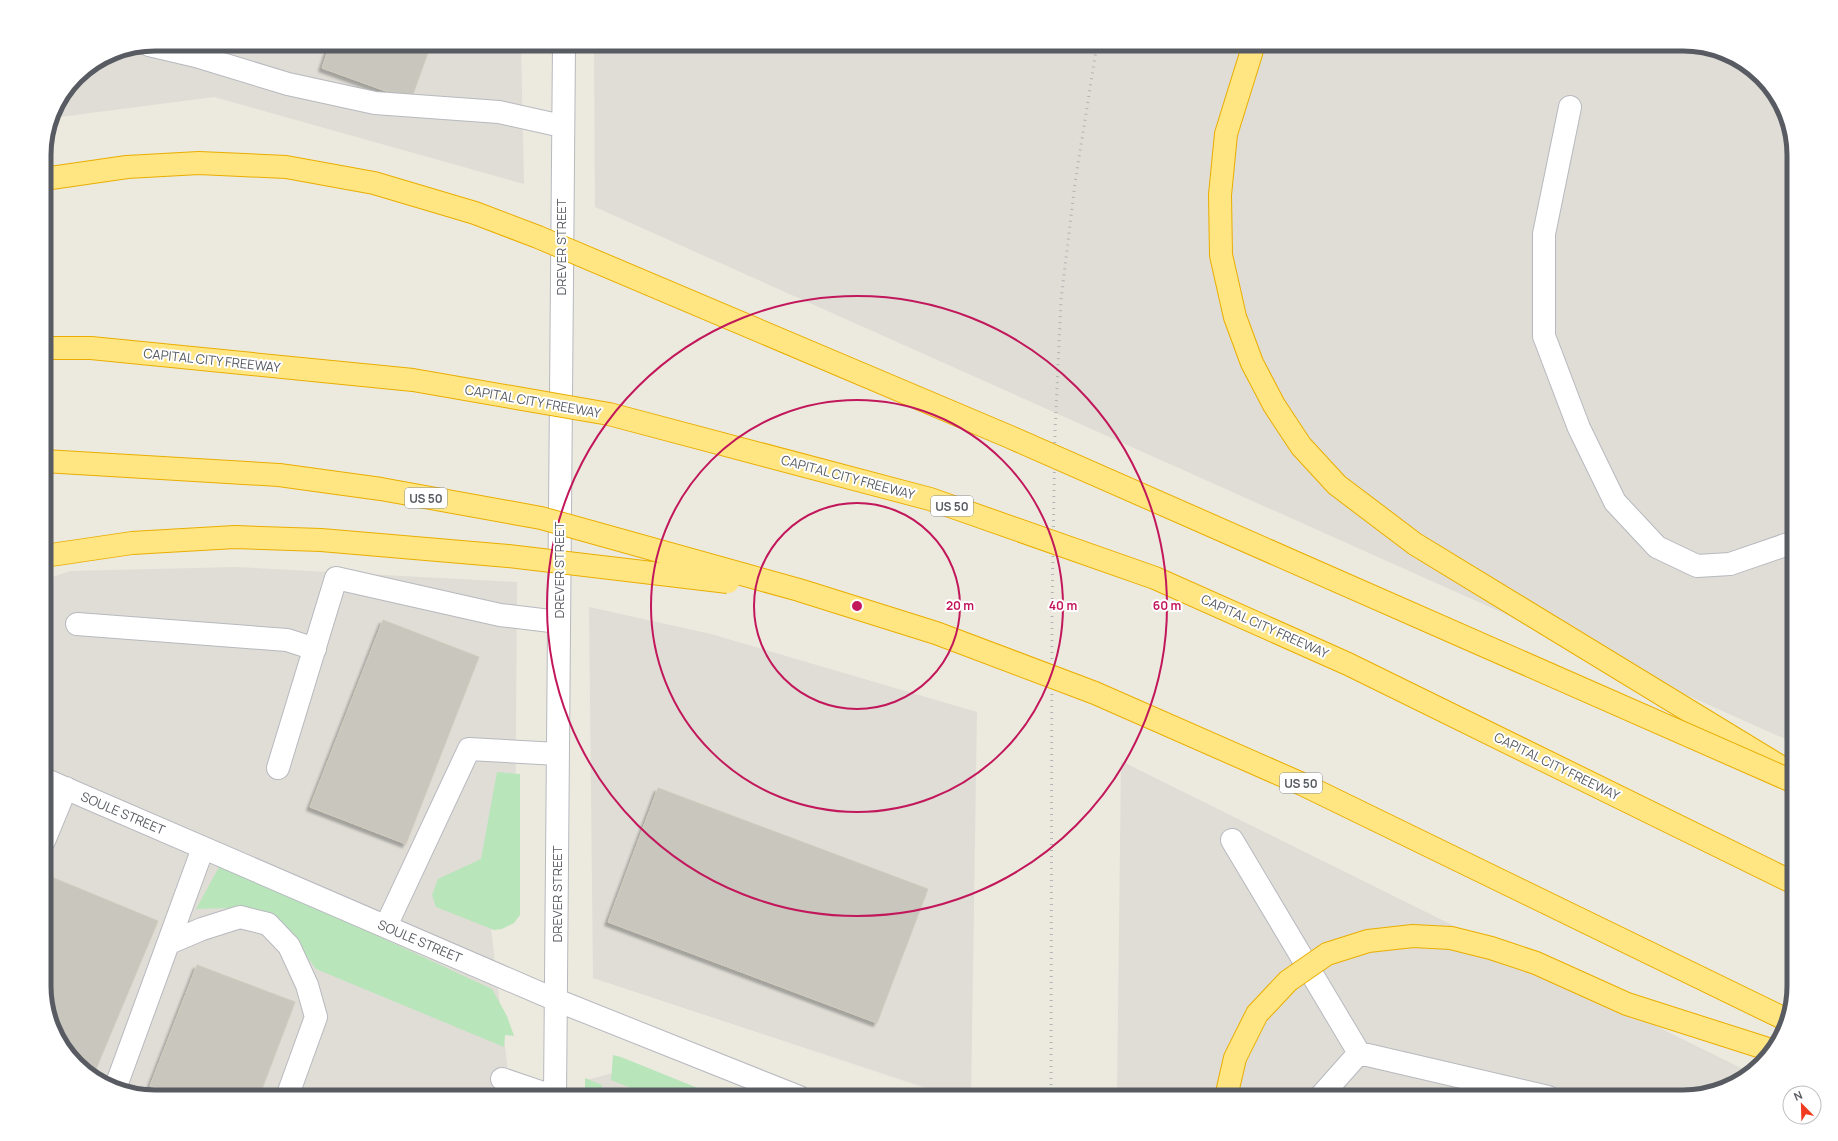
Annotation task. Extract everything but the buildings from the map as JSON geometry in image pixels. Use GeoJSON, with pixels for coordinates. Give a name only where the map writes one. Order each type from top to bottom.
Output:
{"type":"FeatureCollection","features":[{"type":"Feature","properties":{"kind":"highway"},"geometry":{"type":"LineString","coordinates":[[1252,51],[1226,134],[1220,195],[1221,255],[1235,317],[1252,363],[1274,405],[1301,446],[1337,485],[1415,544],[1787,771]]}},
{"type":"Feature","properties":{"kind":"highway"},"geometry":{"type":"LineString","coordinates":[[51,178],[127,167],[192,163],[286,167],[374,183],[475,213],[538,237],[1010,437],[1787,779]]}},
{"type":"Feature","properties":{"kind":"highway","name":"CAPITAL CITY FREEWAY"},"geometry":{"type":"LineString","coordinates":[[51,348],[91,348],[414,380],[609,414],[930,499],[1155,578],[1298,641],[1348,664],[1787,880]]}},
{"type":"Feature","properties":{"kind":"highway","name":"US 50"},"geometry":{"type":"LineString","coordinates":[[51,461],[279,475],[380,489],[541,518],[799,590],[936,633],[1095,693],[1302,784],[1782,1017]]}},
{"type":"Feature","properties":{"kind":"highway"},"geometry":{"type":"LineString","coordinates":[[51,555],[132,543],[235,537],[321,540],[508,556],[799,590]]}},
{"type":"Feature","properties":{"kind":"highway"},"geometry":{"type":"LineString","coordinates":[[1228,1090],[1235,1058],[1257,1014],[1288,981],[1328,954],[1368,941],[1413,936],[1450,938],[1491,948],[1536,963],[1627,1004],[1766,1049]]}},
{"type":"Feature","properties":{"kind":"street"},"geometry":{"type":"LineString","coordinates":[[174,51],[196,56],[288,84],[375,103],[436,109],[499,112],[562,126]]}},
{"type":"Feature","properties":{"kind":"street","name":"DREVER STREET"},"geometry":{"type":"LineString","coordinates":[[555,1090],[564,51]]}},
{"type":"Feature","properties":{"kind":"street"},"geometry":{"type":"LineString","coordinates":[[1570,107],[1544,234],[1544,336],[1579,428],[1615,502],[1657,547],[1697,566],[1730,564],[1787,544]]}},
{"type":"Feature","properties":{"kind":"street"},"geometry":{"type":"LineString","coordinates":[[278,768],[336,578],[500,615],[559,622]]}},
{"type":"Feature","properties":{"kind":"street"},"geometry":{"type":"LineString","coordinates":[[77,624],[288,640],[314,649]]}},
{"type":"Feature","properties":{"kind":"street"},"geometry":{"type":"LineString","coordinates":[[386,926],[469,749],[558,754]]}},
{"type":"Feature","properties":{"kind":"street","name":"SOULE STREET"},"geometry":{"type":"LineString","coordinates":[[51,782],[556,1000],[781,1090]]}},
{"type":"Feature","properties":{"kind":"street"},"geometry":{"type":"LineString","coordinates":[[51,824],[66,788]]}},
{"type":"Feature","properties":{"kind":"street"},"geometry":{"type":"LineString","coordinates":[[1232,840],[1359,1053],[1518,1090]]}},
{"type":"Feature","properties":{"kind":"street"},"geometry":{"type":"LineString","coordinates":[[117,1083],[203,848]]}},
{"type":"Feature","properties":{"kind":"street"},"geometry":{"type":"LineString","coordinates":[[168,943],[202,929],[240,917],[268,924],[289,946],[307,985],[316,1017],[290,1090]]}},
{"type":"Feature","properties":{"kind":"street"},"geometry":{"type":"LineString","coordinates":[[1326,1090],[1359,1053]]}},
{"type":"Feature","properties":{"kind":"street"},"geometry":{"type":"LineString","coordinates":[[502,1079],[534,1090]]}},
{"type":"Feature","properties":{"kind":"shaded area"},"geometry":{"type":"Polygon","coordinates":[[[148,51],[521,51],[524,184],[214,97],[59,117],[72,92],[86,77],[115,59],[148,51]]]}},
{"type":"Feature","properties":{"kind":"shaded area"},"geometry":{"type":"Polygon","coordinates":[[[594,51],[1683,51],[1697,52],[1723,59],[1746,72],[1757,81],[1766,92],[1779,115],[1787,148],[1787,740],[595,207],[594,51]]]}},
{"type":"Feature","properties":{"kind":"shaded area"},"geometry":{"type":"Polygon","coordinates":[[[236,567],[517,582],[515,870],[490,920],[510,1090],[141,1089],[115,1082],[103,1076],[92,1069],[77,1055],[62,1032],[53,1006],[51,993],[51,578],[70,571],[236,567]]]}},
{"type":"Feature","properties":{"kind":"shaded area"},"geometry":{"type":"Polygon","coordinates":[[[589,607],[711,634],[977,712],[971,1090],[932,1090],[593,978],[589,607]]]}},
{"type":"Feature","properties":{"kind":"shaded area"},"geometry":{"type":"Polygon","coordinates":[[[1121,761],[1745,1070],[1723,1082],[1697,1089],[1683,1090],[1117,1090],[1121,761]]]}},
{"type":"Feature","properties":{"kind":"shaded area"},"geometry":{"type":"Polygon","coordinates":[[[613,1073],[659,1090],[587,1090],[587,1080],[613,1073]]]}},
{"type":"Feature","properties":{"kind":"green space"},"geometry":{"type":"Polygon","coordinates":[[[497,772],[520,774],[520,915],[514,923],[502,929],[494,930],[436,907],[432,895],[438,879],[481,859],[497,772]]]}},
{"type":"Feature","properties":{"kind":"green space"},"geometry":{"type":"Polygon","coordinates":[[[219,867],[268,885],[492,989],[507,1016],[514,1036],[505,1035],[504,1047],[316,969],[298,944],[263,913],[231,908],[196,909],[219,867]]]}},
{"type":"Feature","properties":{"kind":"green space"},"geometry":{"type":"Polygon","coordinates":[[[613,1055],[703,1090],[636,1090],[611,1080],[613,1055]]]}},
{"type":"Feature","properties":{"kind":"green space"},"geometry":{"type":"Polygon","coordinates":[[[585,1078],[602,1085],[602,1090],[585,1090],[585,1078]]]}},
{"type":"Feature","properties":{"kind":"railway"},"geometry":{"type":"LineString","coordinates":[[1051,1090],[1052,610],[1055,432],[1061,300],[1075,183],[1096,51]]}}]}
